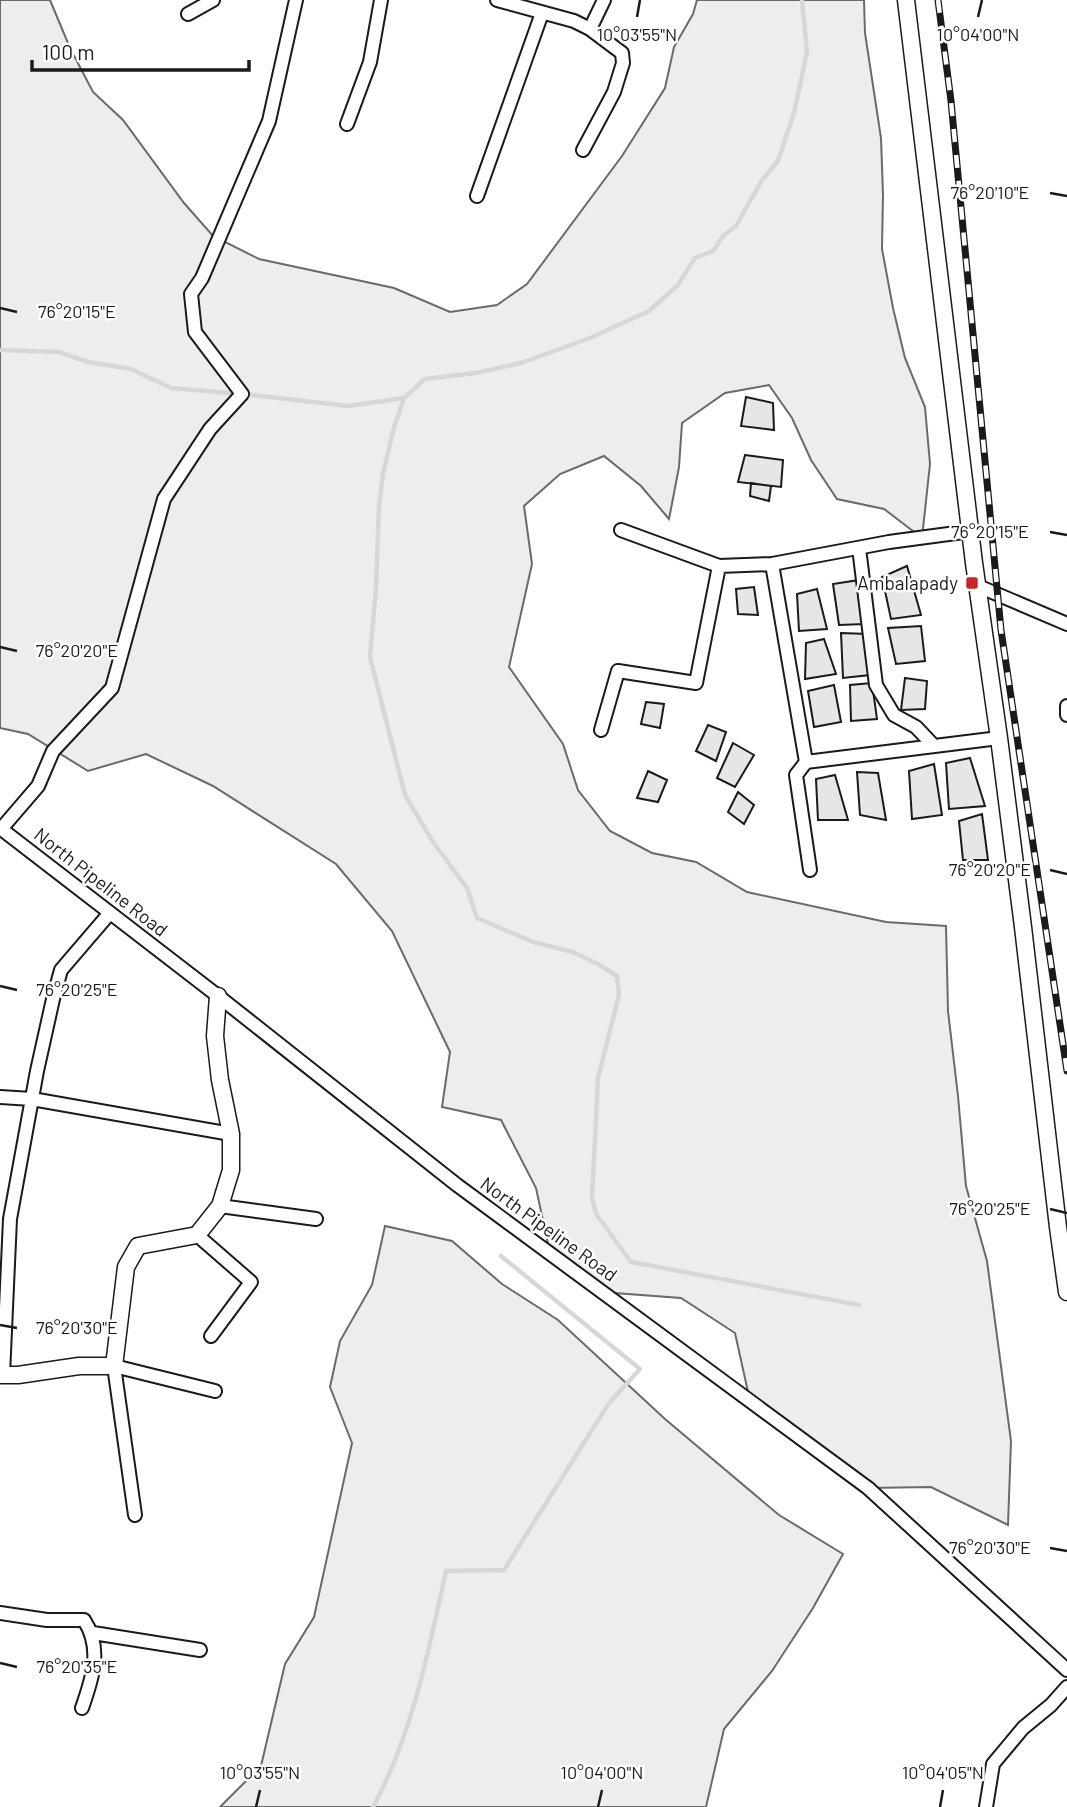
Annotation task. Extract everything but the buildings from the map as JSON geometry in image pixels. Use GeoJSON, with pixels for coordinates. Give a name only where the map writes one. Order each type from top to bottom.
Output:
{"type":"FeatureCollection","features":[{"type":"Feature","properties":{"kind":"street"},"geometry":{"type":"LineString","coordinates":[[188,14],[213,0]]}},
{"type":"Feature","properties":{"kind":"street"},"geometry":{"type":"LineString","coordinates":[[0,828],[38,786],[53,751],[112,688],[164,499],[211,429],[242,394],[195,332],[191,294],[202,278],[269,121],[296,0]]}},
{"type":"Feature","properties":{"kind":"street"},"geometry":{"type":"LineString","coordinates":[[347,124],[370,62],[382,0]]}},
{"type":"Feature","properties":{"kind":"street"},"geometry":{"type":"LineString","coordinates":[[497,0],[575,21],[622,53],[623,63],[614,92],[583,150]]}},
{"type":"Feature","properties":{"kind":"street"},"geometry":{"type":"LineString","coordinates":[[590,29],[604,0]]}},
{"type":"Feature","properties":{"kind":"street"},"geometry":{"type":"LineString","coordinates":[[906,0],[974,564],[999,737],[1067,1292]]}},
{"type":"Feature","properties":{"kind":"street"},"geometry":{"type":"LineString","coordinates":[[477,196],[542,13]]}},
{"type":"Feature","properties":{"kind":"street"},"geometry":{"type":"LineString","coordinates":[[621,530],[719,566],[772,564],[971,531]]}},
{"type":"Feature","properties":{"kind":"street"},"geometry":{"type":"LineString","coordinates":[[859,548],[876,685],[894,715],[916,727],[934,746]]}},
{"type":"Feature","properties":{"kind":"street"},"geometry":{"type":"LineString","coordinates":[[772,564],[806,762]]}},
{"type":"Feature","properties":{"kind":"street"},"geometry":{"type":"LineString","coordinates":[[601,730],[618,671],[696,683],[719,566]]}},
{"type":"Feature","properties":{"kind":"street"},"geometry":{"type":"LineString","coordinates":[[978,586],[1067,624]]}},
{"type":"Feature","properties":{"kind":"street"},"geometry":{"type":"LineString","coordinates":[[1067,706],[1067,715]]}},
{"type":"Feature","properties":{"kind":"street"},"geometry":{"type":"LineString","coordinates":[[810,870],[796,775],[806,762],[999,737]]}},
{"type":"Feature","properties":{"kind":"street","name":"North Pipeline Road"},"geometry":{"type":"LineString","coordinates":[[0,828],[457,1185],[868,1488],[1067,1670]]}},
{"type":"Feature","properties":{"kind":"street"},"geometry":{"type":"LineString","coordinates":[[109,914],[61,970],[53,999],[10,1219],[2,1375],[79,1366],[114,1366],[215,1391]]}},
{"type":"Feature","properties":{"kind":"street"},"geometry":{"type":"LineString","coordinates":[[135,1516],[114,1366],[126,1267],[138,1246],[197,1235],[220,1206],[231,1170],[231,1134],[215,1037],[218,996]]}},
{"type":"Feature","properties":{"kind":"street"},"geometry":{"type":"LineString","coordinates":[[0,1097],[32,1099],[231,1134]]}},
{"type":"Feature","properties":{"kind":"street"},"geometry":{"type":"LineString","coordinates":[[220,1206],[316,1219]]}},
{"type":"Feature","properties":{"kind":"street"},"geometry":{"type":"LineString","coordinates":[[197,1235],[251,1282],[211,1336]]}},
{"type":"Feature","properties":{"kind":"street"},"geometry":{"type":"LineString","coordinates":[[0,1613],[47,1620],[85,1620],[93,1633],[94,1671],[82,1709]]}},
{"type":"Feature","properties":{"kind":"street"},"geometry":{"type":"LineString","coordinates":[[93,1633],[201,1650]]}},
{"type":"Feature","properties":{"kind":"street"},"geometry":{"type":"LineString","coordinates":[[986,1807],[993,1764],[1023,1728],[1067,1688]]}},
{"type":"Feature","properties":{"kind":"shaded area"},"geometry":{"type":"Polygon","coordinates":[[[0,0],[50,0],[70,48],[93,92],[123,120],[184,203],[213,236],[259,259],[394,288],[450,312],[497,305],[527,284],[622,156],[665,88],[674,47],[693,14],[697,0],[864,0],[865,33],[881,138],[882,249],[905,358],[925,407],[930,464],[922,538],[884,509],[837,499],[811,460],[792,418],[769,385],[725,393],[682,423],[679,467],[669,519],[641,486],[604,456],[560,474],[524,506],[532,564],[509,667],[563,744],[578,790],[610,831],[652,853],[696,862],[747,892],[886,922],[946,926],[948,1011],[966,1186],[987,1261],[1011,1441],[1008,1525],[931,1487],[868,1488],[750,1401],[735,1333],[681,1298],[601,1292],[550,1253],[536,1188],[501,1120],[442,1107],[450,1052],[392,931],[336,864],[213,786],[146,754],[88,771],[28,734],[0,728],[0,0]]]}},
{"type":"Feature","properties":{"kind":"shaded area"},"geometry":{"type":"Polygon","coordinates":[[[385,1226],[452,1241],[502,1284],[558,1320],[665,1419],[779,1515],[843,1554],[813,1608],[772,1671],[724,1729],[706,1807],[220,1807],[261,1766],[285,1664],[314,1617],[352,1443],[330,1387],[340,1341],[372,1285],[385,1226]]]}},
{"type":"Feature","properties":{"kind":"waterway"},"geometry":{"type":"LineString","coordinates":[[802,0],[807,52],[794,113],[778,161],[762,180],[736,226],[723,236],[713,251],[695,258],[677,286],[649,311],[590,338],[521,363],[476,373],[425,379],[404,398],[383,474],[370,657],[405,795],[433,842],[467,888],[477,918],[533,942],[573,952],[617,976],[619,995],[598,1078],[592,1198],[596,1214],[631,1262],[859,1305]]}},
{"type":"Feature","properties":{"kind":"waterway"},"geometry":{"type":"LineString","coordinates":[[0,350],[59,352],[88,362],[131,369],[171,388],[348,406],[404,398]]}},
{"type":"Feature","properties":{"kind":"waterway"},"geometry":{"type":"LineString","coordinates":[[373,1807],[387,1780],[409,1722],[446,1571],[504,1570],[609,1403],[640,1369],[501,1256]]}},
{"type":"Feature","properties":{"kind":"railway"},"geometry":{"type":"LineString","coordinates":[[938,0],[951,101],[1001,630],[1067,1071]]}},
{"type":"Feature","properties":{"kind":"place","name":"Ambalapady"},"geometry":{"type":"Point","coordinates":[972,583]}}]}
